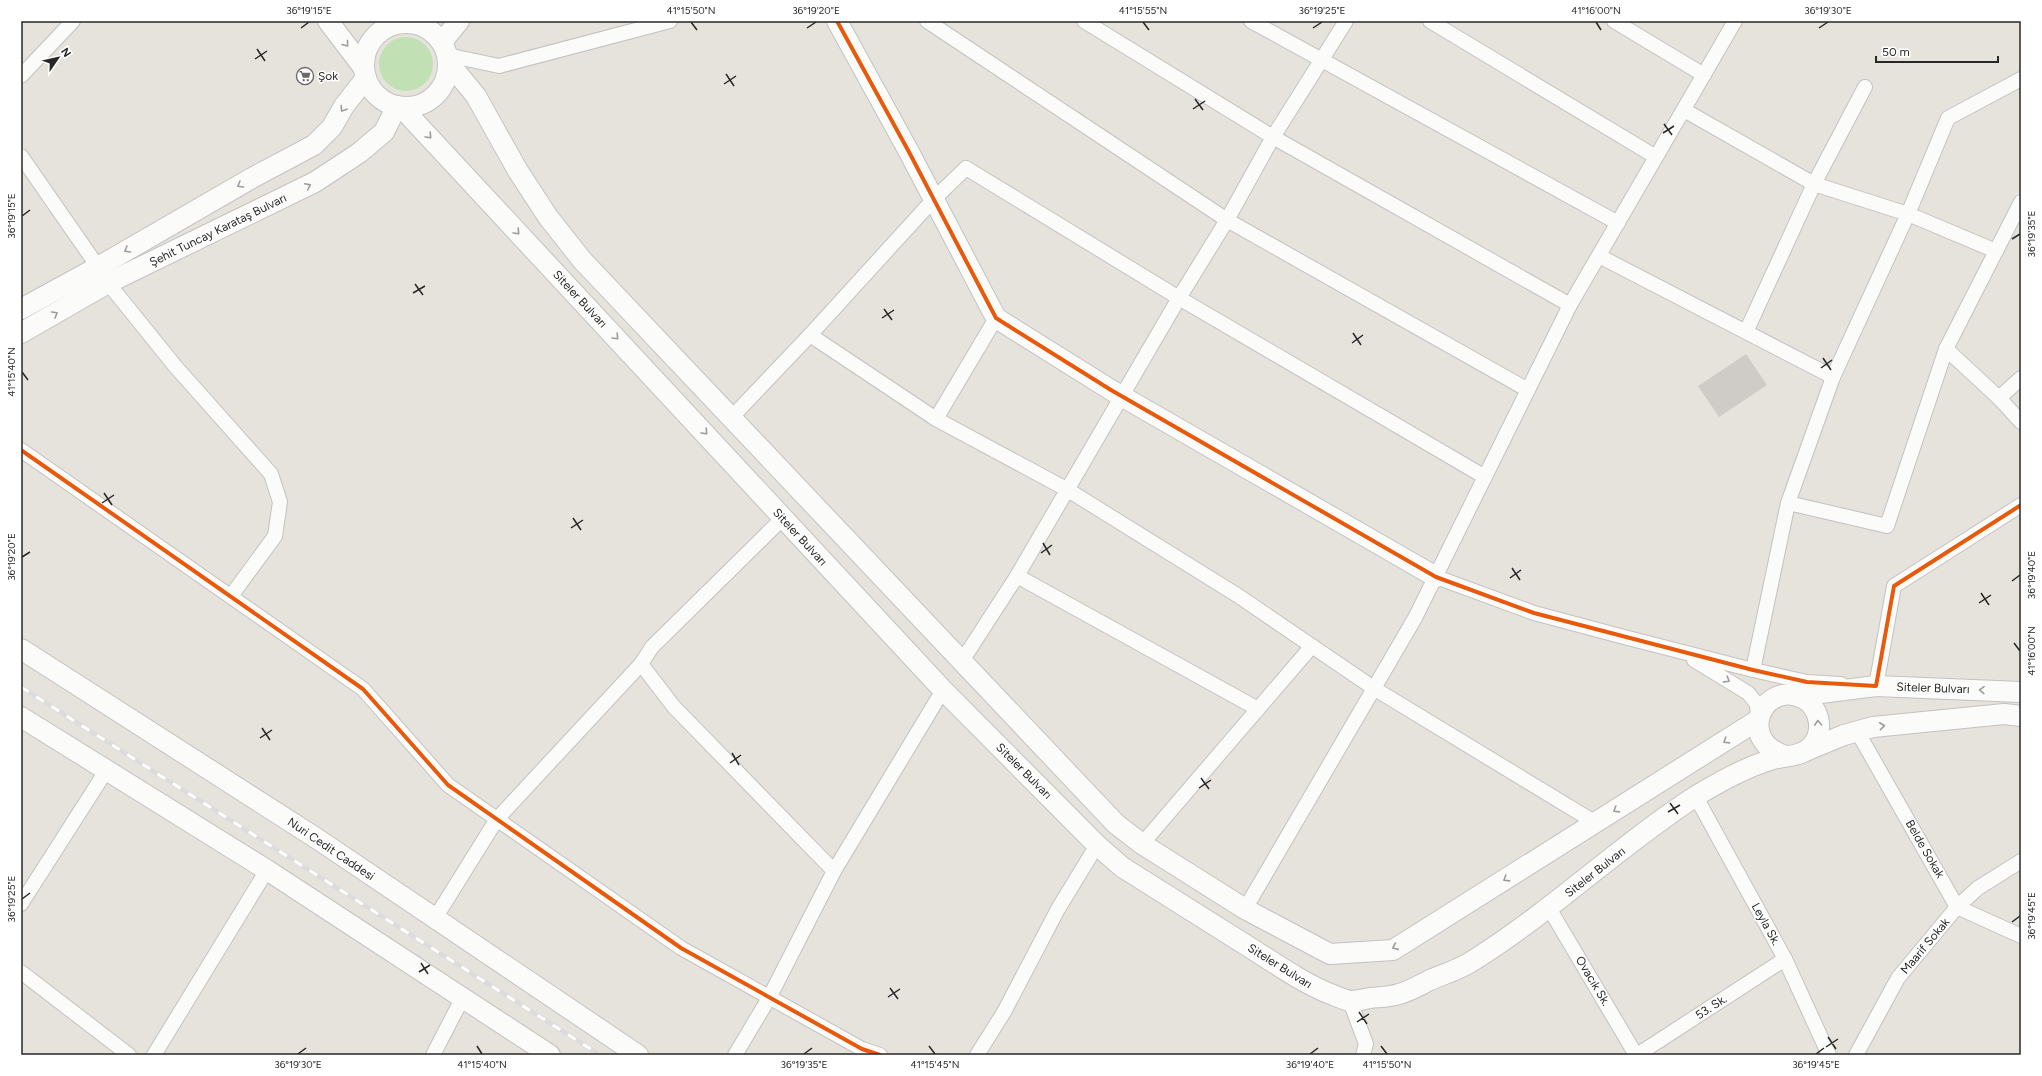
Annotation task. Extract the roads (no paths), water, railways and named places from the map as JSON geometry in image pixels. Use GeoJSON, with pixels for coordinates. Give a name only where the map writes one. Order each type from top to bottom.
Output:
{"type":"FeatureCollection","features":[{"type":"Feature","properties":{"kind":"main road"},"geometry":{"type":"LineString","coordinates":[[328,21],[365,73],[377,96],[387,103],[400,107],[423,104],[434,97],[443,87],[448,72],[446,53],[459,21]]}},
{"type":"Feature","properties":{"kind":"main road"},"geometry":{"type":"LineString","coordinates":[[837,21],[934,199],[996,318],[1122,396],[1436,578]]}},
{"type":"Feature","properties":{"kind":"main road"},"geometry":{"type":"LineString","coordinates":[[365,73],[364,56],[370,42],[379,32],[392,24],[408,22],[420,24],[432,31],[476,96],[518,171],[548,217],[582,260],[1116,824],[1142,844],[1245,909],[1330,954],[1393,950],[1758,720]]}},
{"type":"Feature","properties":{"kind":"main road","name":"Şehit Tuncay Karataş Bulvarı"},"geometry":{"type":"LineString","coordinates":[[21,333],[103,275],[252,178],[314,145],[332,127],[365,73]]}},
{"type":"Feature","properties":{"kind":"main road","name":"Şehit Tuncay Karataş Bulvarı"},"geometry":{"type":"LineString","coordinates":[[21,309],[103,275],[315,182],[359,153],[384,132],[400,107]]}},
{"type":"Feature","properties":{"kind":"main road","name":"Siteler Bulvarı"},"geometry":{"type":"LineString","coordinates":[[400,107],[943,690],[1097,845],[1122,867],[1313,987],[1350,1001],[1397,995],[1472,962],[1549,908],[1696,797],[1738,772],[1786,756]]}},
{"type":"Feature","properties":{"kind":"main road","name":"Nuri Cedit Caddesi"},"geometry":{"type":"LineString","coordinates":[[21,649],[316,838],[434,920],[638,1055]]}},
{"type":"Feature","properties":{"kind":"main road","name":"Siteler Bulvarı"},"geometry":{"type":"LineString","coordinates":[[1796,696],[1876,686],[2021,692]]}},
{"type":"Feature","properties":{"kind":"main road"},"geometry":{"type":"LineString","coordinates":[[1805,751],[1813,744],[1818,736],[1818,716],[1813,707],[1806,700],[1796,696],[1786,695],[1777,697],[1765,706],[1758,720],[1758,730],[1762,740],[1772,750],[1786,756],[1796,755],[1857,731],[1873,727],[2004,714],[2021,716]]}},
{"type":"Feature","properties":{"kind":"main road"},"geometry":{"type":"LineString","coordinates":[[21,717],[267,870],[462,999],[550,1055]]}},
{"type":"Feature","properties":{"kind":"street"},"geometry":{"type":"LineString","coordinates":[[21,76],[73,21]]}},
{"type":"Feature","properties":{"kind":"street"},"geometry":{"type":"LineString","coordinates":[[446,53],[499,66],[670,21]]}},
{"type":"Feature","properties":{"kind":"street"},"geometry":{"type":"LineString","coordinates":[[927,21],[1228,220],[1528,390]]}},
{"type":"Feature","properties":{"kind":"street"},"geometry":{"type":"LineString","coordinates":[[1084,21],[1273,136],[1570,305]]}},
{"type":"Feature","properties":{"kind":"street"},"geometry":{"type":"LineString","coordinates":[[1251,21],[1618,223]]}},
{"type":"Feature","properties":{"kind":"street"},"geometry":{"type":"LineString","coordinates":[[962,661],[1017,576],[1179,298],[1228,220],[1273,136],[1346,21]]}},
{"type":"Feature","properties":{"kind":"street"},"geometry":{"type":"LineString","coordinates":[[1430,21],[1656,157]]}},
{"type":"Feature","properties":{"kind":"street"},"geometry":{"type":"LineString","coordinates":[[1614,21],[1704,75]]}},
{"type":"Feature","properties":{"kind":"street"},"geometry":{"type":"LineString","coordinates":[[1245,909],[1375,689],[1436,578],[1570,305],[1735,21]]}},
{"type":"Feature","properties":{"kind":"street"},"geometry":{"type":"LineString","coordinates":[[1752,670],[1788,503],[1833,377],[1908,214],[1948,118],[2021,79]]}},
{"type":"Feature","properties":{"kind":"street"},"geometry":{"type":"LineString","coordinates":[[1746,332],[1814,184],[1865,88]]}},
{"type":"Feature","properties":{"kind":"street"},"geometry":{"type":"LineString","coordinates":[[1684,110],[1814,184],[1908,214],[1996,251]]}},
{"type":"Feature","properties":{"kind":"street"},"geometry":{"type":"LineString","coordinates":[[21,156],[103,275],[175,366],[271,474],[280,502],[275,536],[231,596]]}},
{"type":"Feature","properties":{"kind":"street"},"geometry":{"type":"LineString","coordinates":[[732,417],[810,336],[934,199],[966,168],[1179,298],[1485,477]]}},
{"type":"Feature","properties":{"kind":"street"},"geometry":{"type":"LineString","coordinates":[[1788,503],[1887,526],[1946,350],[2021,202]]}},
{"type":"Feature","properties":{"kind":"street"},"geometry":{"type":"LineString","coordinates":[[1599,256],[1833,377]]}},
{"type":"Feature","properties":{"kind":"street"},"geometry":{"type":"LineString","coordinates":[[936,418],[996,318]]}},
{"type":"Feature","properties":{"kind":"street"},"geometry":{"type":"LineString","coordinates":[[810,336],[936,418],[1068,490],[1237,595],[1375,689],[1596,823]]}},
{"type":"Feature","properties":{"kind":"street"},"geometry":{"type":"LineString","coordinates":[[1946,350],[1999,398],[2021,422]]}},
{"type":"Feature","properties":{"kind":"street"},"geometry":{"type":"LineString","coordinates":[[1999,398],[2021,378]]}},
{"type":"Feature","properties":{"kind":"street"},"geometry":{"type":"LineString","coordinates":[[21,450],[363,689],[448,785],[681,948],[862,1049],[880,1055]]}},
{"type":"Feature","properties":{"kind":"street"},"geometry":{"type":"LineString","coordinates":[[1436,578],[1534,613],[1752,670],[1807,682],[1876,686],[1894,586],[2021,505]]}},
{"type":"Feature","properties":{"kind":"street"},"geometry":{"type":"LineString","coordinates":[[434,920],[497,819],[641,664],[652,647],[783,518]]}},
{"type":"Feature","properties":{"kind":"street"},"geometry":{"type":"LineString","coordinates":[[1017,576],[1258,709]]}},
{"type":"Feature","properties":{"kind":"street"},"geometry":{"type":"LineString","coordinates":[[1142,844],[1312,646]]}},
{"type":"Feature","properties":{"kind":"street"},"geometry":{"type":"LineString","coordinates":[[1682,652],[1748,693],[1757,704],[1758,720]]}},
{"type":"Feature","properties":{"kind":"street"},"geometry":{"type":"LineString","coordinates":[[641,664],[674,707],[834,871]]}},
{"type":"Feature","properties":{"kind":"street"},"geometry":{"type":"LineString","coordinates":[[735,1055],[769,998],[834,871],[943,690]]}},
{"type":"Feature","properties":{"kind":"street","name":"Belde Sokak"},"geometry":{"type":"LineString","coordinates":[[1857,731],[1957,907]]}},
{"type":"Feature","properties":{"kind":"street"},"geometry":{"type":"LineString","coordinates":[[21,904],[106,771]]}},
{"type":"Feature","properties":{"kind":"street","name":"Leyla Sk."},"geometry":{"type":"LineString","coordinates":[[1696,797],[1785,959],[1829,1055]]}},
{"type":"Feature","properties":{"kind":"street"},"geometry":{"type":"LineString","coordinates":[[977,1055],[1004,1012],[1058,909],[1097,845]]}},
{"type":"Feature","properties":{"kind":"street","name":"Maarif Sokak"},"geometry":{"type":"LineString","coordinates":[[1856,1055],[1898,978],[1957,907],[1978,888],[2021,861]]}},
{"type":"Feature","properties":{"kind":"street"},"geometry":{"type":"LineString","coordinates":[[154,1055],[267,870]]}},
{"type":"Feature","properties":{"kind":"street"},"geometry":{"type":"LineString","coordinates":[[1957,907],[2021,936]]}},
{"type":"Feature","properties":{"kind":"street","name":"Ovacık Sk."},"geometry":{"type":"LineString","coordinates":[[1549,908],[1637,1055]]}},
{"type":"Feature","properties":{"kind":"street","name":"53. Sk."},"geometry":{"type":"LineString","coordinates":[[1637,1055],[1785,959]]}},
{"type":"Feature","properties":{"kind":"street"},"geometry":{"type":"LineString","coordinates":[[21,972],[129,1055]]}},
{"type":"Feature","properties":{"kind":"street"},"geometry":{"type":"LineString","coordinates":[[433,1055],[462,999]]}},
{"type":"Feature","properties":{"kind":"street"},"geometry":{"type":"LineString","coordinates":[[1350,1001],[1366,1044],[1363,1055]]}},
{"type":"Feature","properties":{"kind":"railway"},"geometry":{"type":"LineString","coordinates":[[21,687],[600,1055]]}},
{"type":"Feature","properties":{"kind":"place","name":"Şok"},"geometry":{"type":"Point","coordinates":[305,76]}}]}
